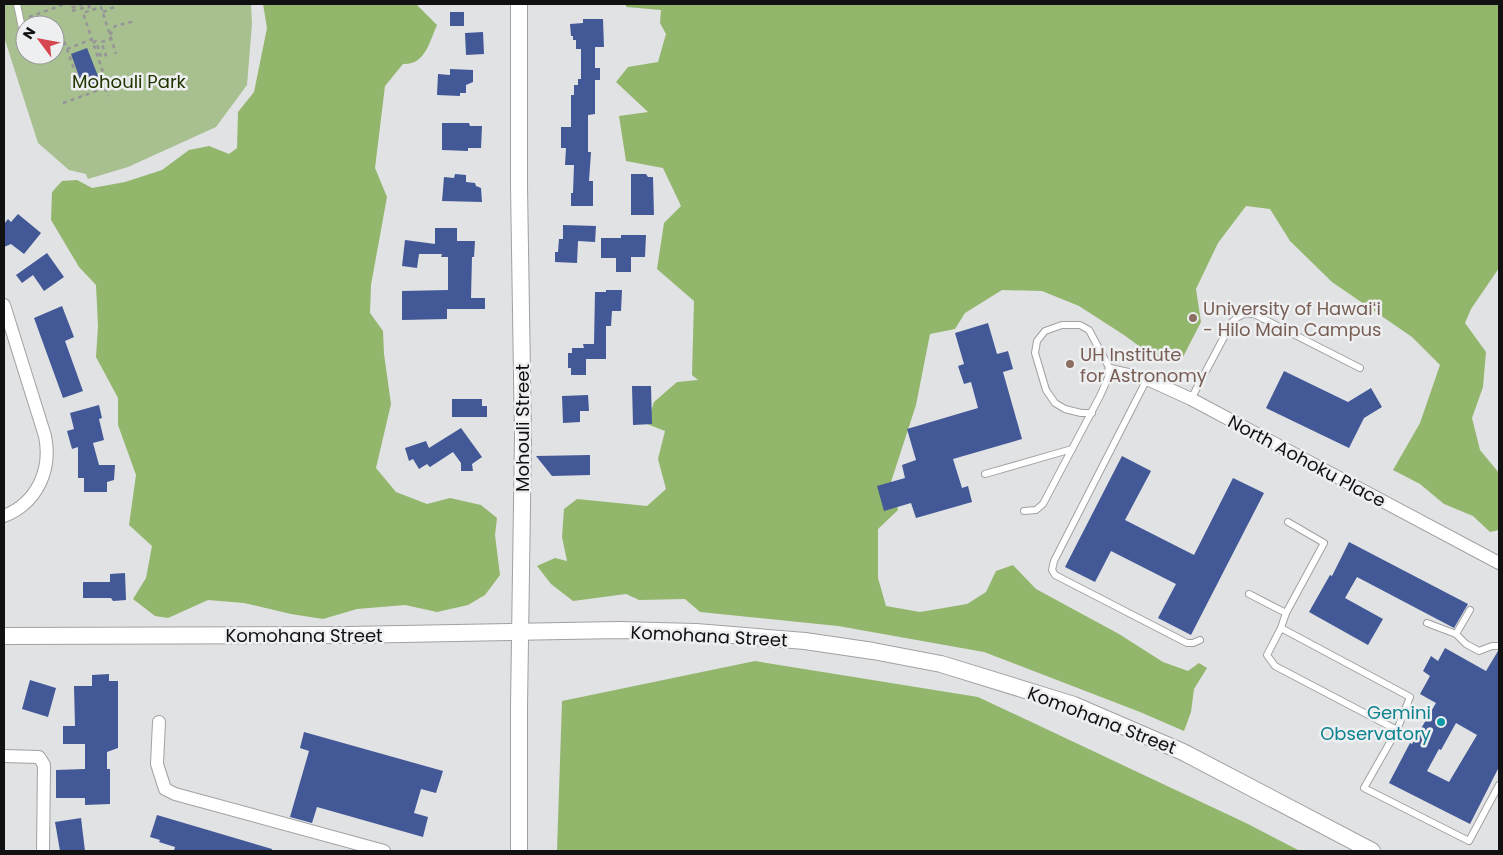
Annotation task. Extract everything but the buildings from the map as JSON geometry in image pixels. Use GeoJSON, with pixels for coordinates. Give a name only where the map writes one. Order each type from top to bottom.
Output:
{"type":"FeatureCollection","features":[{"type":"Feature","properties":{"kind":"main road","name":"Mohouli Street"},"geometry":{"type":"LineString","coordinates":[[519,4],[519,186],[523,437],[519,851]]}},
{"type":"Feature","properties":{"kind":"main road","name":"Komohana Street"},"geometry":{"type":"LineString","coordinates":[[4,636],[348,635],[620,630],[696,632],[804,642],[873,651],[941,664],[1074,705],[1183,752],[1372,851]]}},
{"type":"Feature","properties":{"kind":"street"},"geometry":{"type":"LineString","coordinates":[[4,304],[45,436],[47,451],[46,467],[37,488],[22,506],[4,516]]}},
{"type":"Feature","properties":{"kind":"street","name":"North Aohoku Place"},"geometry":{"type":"LineString","coordinates":[[1111,371],[1148,379],[1191,399],[1499,563]]}},
{"type":"Feature","properties":{"kind":"street"},"geometry":{"type":"LineString","coordinates":[[159,722],[157,764],[165,789],[175,794],[384,851]]}},
{"type":"Feature","properties":{"kind":"street"},"geometry":{"type":"LineString","coordinates":[[4,756],[39,757],[44,765],[43,851]]}},
{"type":"Feature","properties":{"kind":"lane"},"geometry":{"type":"LineString","coordinates":[[1191,399],[1232,322],[1239,315],[1246,313],[1254,314],[1360,368]]}},
{"type":"Feature","properties":{"kind":"lane"},"geometry":{"type":"LineString","coordinates":[[1024,511],[1036,510],[1043,504],[1092,413],[1111,371],[1089,330],[1080,325],[1062,325],[1045,331],[1037,341],[1035,353],[1046,390],[1055,403],[1065,408],[1081,413],[1092,413]]}},
{"type":"Feature","properties":{"kind":"lane"},"geometry":{"type":"LineString","coordinates":[[1148,379],[1054,561],[1052,570],[1054,575],[1188,643],[1200,640]]}},
{"type":"Feature","properties":{"kind":"lane"},"geometry":{"type":"LineString","coordinates":[[986,474],[1072,450]]}},
{"type":"Feature","properties":{"kind":"lane"},"geometry":{"type":"LineString","coordinates":[[1288,522],[1324,543],[1286,613],[1281,628],[1267,655],[1275,666],[1397,730]]}},
{"type":"Feature","properties":{"kind":"lane"},"geometry":{"type":"LineString","coordinates":[[1249,594],[1286,613]]}},
{"type":"Feature","properties":{"kind":"lane"},"geometry":{"type":"LineString","coordinates":[[1456,634],[1470,610]]}},
{"type":"Feature","properties":{"kind":"lane"},"geometry":{"type":"LineString","coordinates":[[1428,623],[1456,634],[1466,644],[1479,651],[1492,646],[1499,646]]}},
{"type":"Feature","properties":{"kind":"lane"},"geometry":{"type":"LineString","coordinates":[[1281,628],[1410,697],[1397,730],[1364,788],[1469,841],[1499,785]]}},
{"type":"Feature","properties":{"kind":"path"},"geometry":{"type":"LineString","coordinates":[[34,15],[65,4]]}},
{"type":"Feature","properties":{"kind":"path"},"geometry":{"type":"LineString","coordinates":[[83,4],[71,8],[72,11],[89,6],[91,10]]}},
{"type":"Feature","properties":{"kind":"path"},"geometry":{"type":"LineString","coordinates":[[103,12],[114,7],[116,4]]}},
{"type":"Feature","properties":{"kind":"path"},"geometry":{"type":"LineString","coordinates":[[63,103],[108,87],[83,14],[101,7],[116,54]]}},
{"type":"Feature","properties":{"kind":"path"},"geometry":{"type":"LineString","coordinates":[[110,35],[115,26],[135,21]]}},
{"type":"Feature","properties":{"kind":"path"},"geometry":{"type":"LineString","coordinates":[[93,41],[96,41],[101,57],[106,55],[101,42],[111,39]]}},
{"type":"Feature","properties":{"kind":"path"},"geometry":{"type":"LineString","coordinates":[[67,50],[93,41]]}},
{"type":"Feature","properties":{"kind":"path"},"geometry":{"type":"LineString","coordinates":[[65,44],[84,96]]}},
{"type":"Feature","properties":{"kind":"path"},"geometry":{"type":"LineString","coordinates":[[105,88],[108,96]]}},
{"type":"Feature","properties":{"kind":"green space","name":"Mohouli Park"},"geometry":{"type":"Polygon","coordinates":[[[4,4],[251,4],[252,24],[247,85],[216,127],[128,167],[88,179],[86,174],[69,170],[38,143],[4,37],[4,4]]]}},
{"type":"Feature","properties":{"kind":"green space"},"geometry":{"type":"Polygon","coordinates":[[[263,4],[416,4],[437,25],[429,46],[421,57],[416,61],[403,64],[385,86],[375,168],[387,197],[371,285],[370,313],[383,331],[384,354],[391,404],[376,468],[396,492],[427,504],[450,498],[481,505],[497,518],[495,535],[500,575],[485,595],[468,605],[437,612],[405,605],[357,609],[323,619],[244,603],[208,600],[168,618],[155,616],[133,599],[146,578],[152,546],[129,525],[136,475],[118,425],[118,398],[96,357],[98,326],[96,285],[79,267],[51,220],[52,192],[62,181],[77,180],[92,188],[125,182],[162,170],[189,150],[209,146],[229,154],[237,148],[238,112],[254,92],[267,28],[263,4]]]}},
{"type":"Feature","properties":{"kind":"green space"},"geometry":{"type":"Polygon","coordinates":[[[626,4],[1499,4],[1499,268],[1471,309],[1465,323],[1486,352],[1483,387],[1472,418],[1480,450],[1499,473],[1499,530],[1490,532],[1473,516],[1444,504],[1420,484],[1393,470],[1420,423],[1440,365],[1412,337],[1332,282],[1290,241],[1270,209],[1246,206],[1218,243],[1196,289],[1201,322],[1183,357],[1154,357],[1079,306],[1042,291],[1002,290],[965,313],[955,329],[930,334],[916,405],[891,482],[898,510],[878,529],[878,578],[886,606],[920,612],[967,604],[986,592],[996,571],[1013,565],[1036,589],[1119,634],[1163,662],[1188,671],[1199,663],[1207,668],[1194,689],[1191,712],[1184,731],[1140,712],[984,652],[838,626],[700,612],[685,599],[639,600],[626,594],[573,601],[551,584],[537,566],[555,558],[567,561],[562,537],[564,509],[577,499],[647,506],[666,489],[658,459],[665,431],[647,424],[654,402],[677,382],[698,380],[692,375],[694,301],[657,269],[664,223],[681,206],[663,168],[626,161],[619,116],[648,112],[616,82],[628,67],[658,62],[666,34],[660,23],[661,10],[626,7],[626,4]]]}},
{"type":"Feature","properties":{"kind":"green space"},"geometry":{"type":"Polygon","coordinates":[[[755,661],[978,697],[1248,824],[1300,851],[557,851],[562,701],[755,661]]]}},
{"type":"Feature","properties":{"kind":"place","name":"University of Hawaiʻi - Hilo Main Campus"},"geometry":{"type":"Point","coordinates":[1193,318]}},
{"type":"Feature","properties":{"kind":"place","name":"UH Institute for Astronomy"},"geometry":{"type":"Point","coordinates":[1070,364]}},
{"type":"Feature","properties":{"kind":"place","name":"Gemini Observatory"},"geometry":{"type":"Point","coordinates":[1441,722]}}]}
